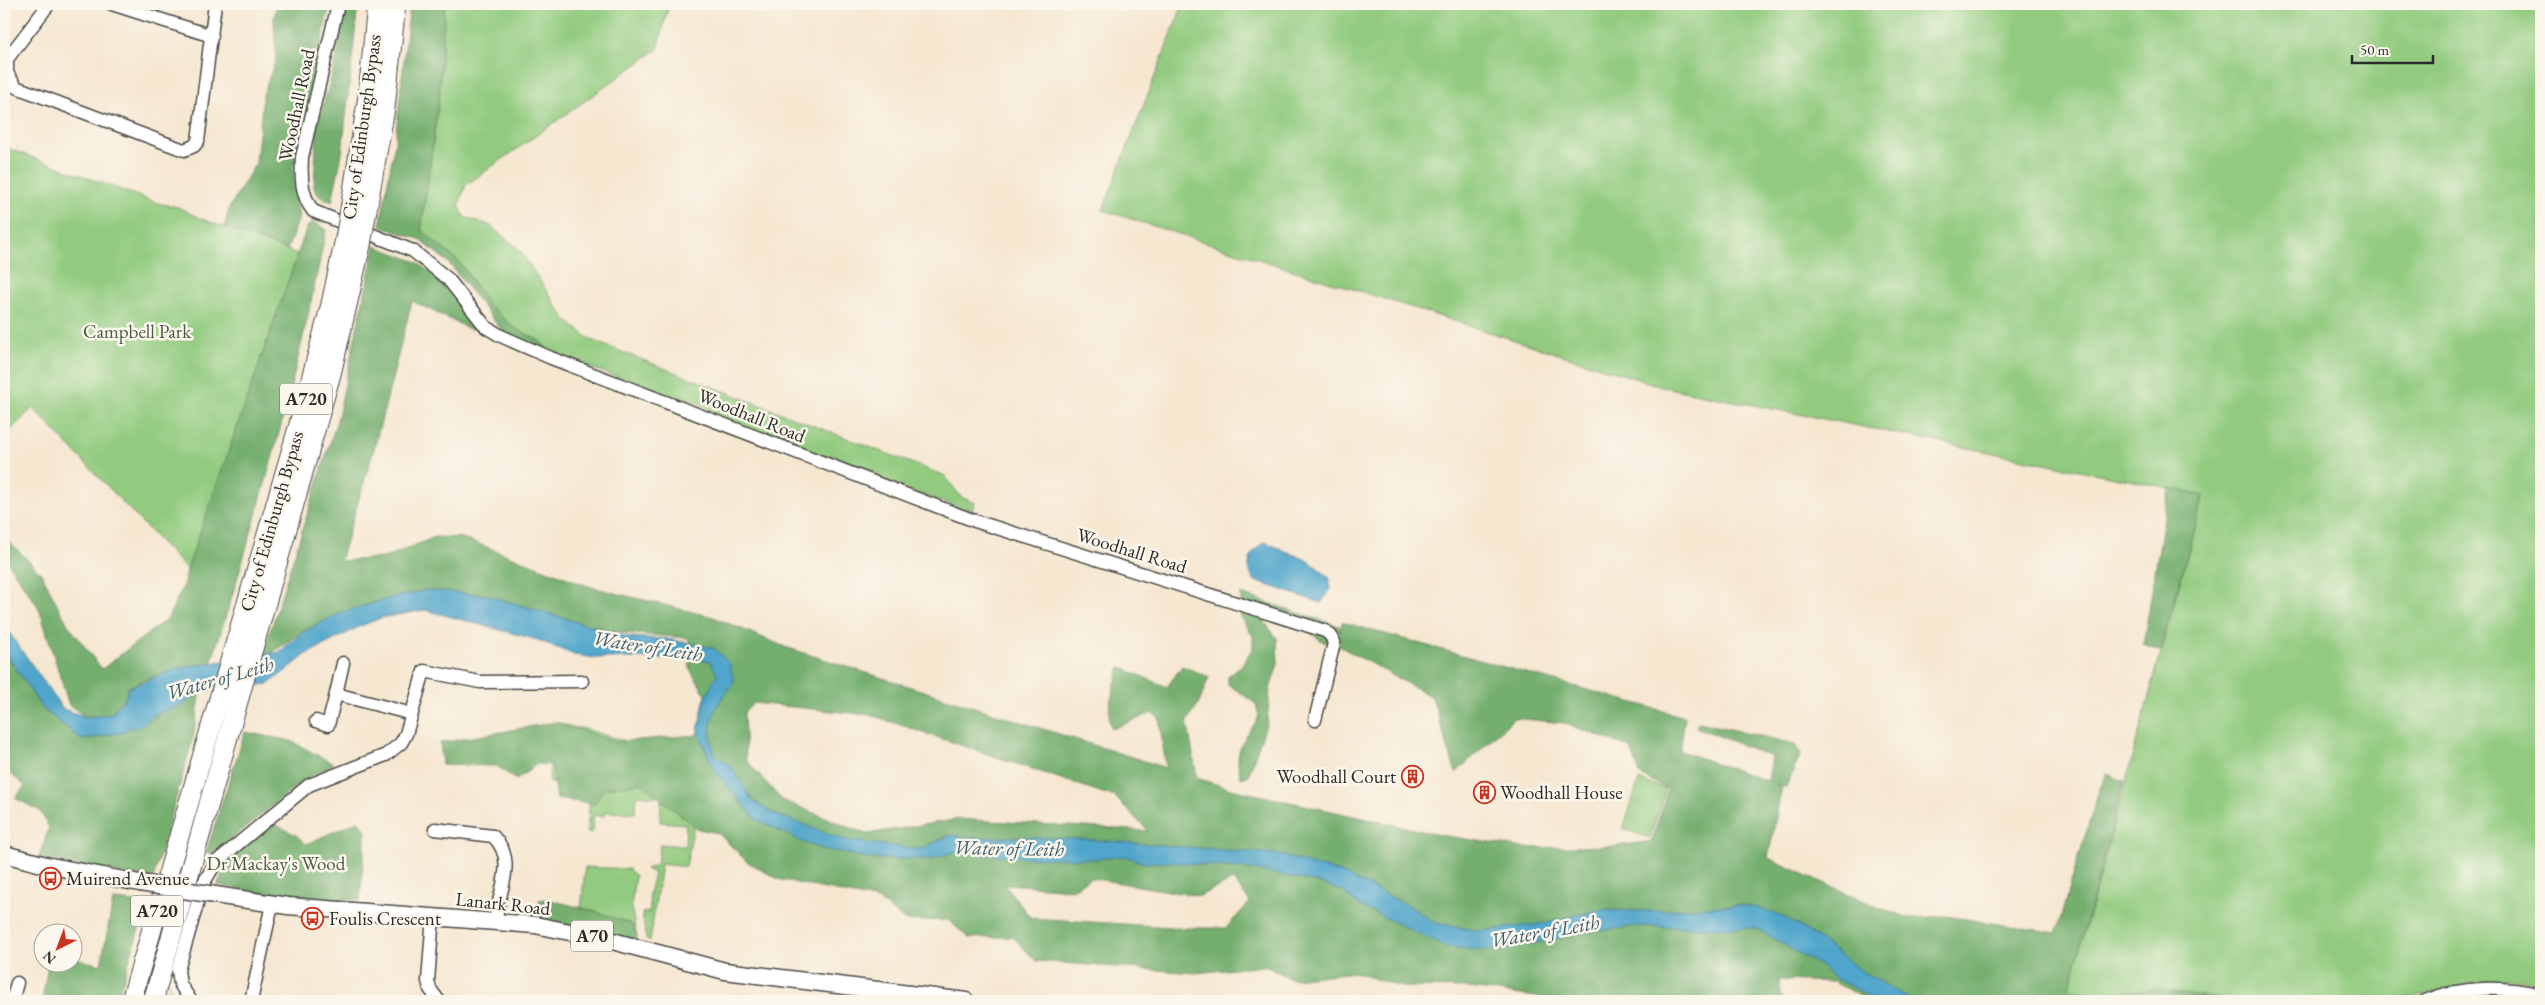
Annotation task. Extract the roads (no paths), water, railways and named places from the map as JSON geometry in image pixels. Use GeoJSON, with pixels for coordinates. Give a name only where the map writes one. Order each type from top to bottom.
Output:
{"type":"FeatureCollection","features":[{"type":"Feature","properties":{"kind":"highway","name":"City of Edinburgh Bypass"},"geometry":{"type":"LineString","coordinates":[[359,207],[377,4]]}},
{"type":"Feature","properties":{"kind":"highway","name":"City of Edinburgh Bypass"},"geometry":{"type":"LineString","coordinates":[[131,1001],[193,822],[269,560],[331,374],[359,207],[385,108],[396,4]]}},
{"type":"Feature","properties":{"kind":"highway","name":"City of Edinburgh Bypass"},"geometry":{"type":"LineString","coordinates":[[152,1001],[193,822]]}},
{"type":"Feature","properties":{"kind":"main road","name":"Lanark Road"},"geometry":{"type":"LineString","coordinates":[[4,854],[46,865],[215,896],[272,904],[496,921],[577,932],[725,971],[966,1001]]}},
{"type":"Feature","properties":{"kind":"street"},"geometry":{"type":"LineString","coordinates":[[49,4],[7,59],[7,73],[16,87],[184,150],[194,146],[198,141],[215,4]]}},
{"type":"Feature","properties":{"kind":"street"},"geometry":{"type":"LineString","coordinates":[[112,4],[212,36]]}},
{"type":"Feature","properties":{"kind":"street","name":"Woodhall Road"},"geometry":{"type":"LineString","coordinates":[[338,4],[302,158],[301,178],[304,192],[313,211],[413,251],[448,279],[486,327],[501,336],[551,358],[975,521],[1325,632],[1331,636],[1334,643],[1315,720]]}},
{"type":"Feature","properties":{"kind":"street"},"geometry":{"type":"LineString","coordinates":[[316,721],[328,725],[343,663]]}},
{"type":"Feature","properties":{"kind":"street"},"geometry":{"type":"LineString","coordinates":[[191,1001],[180,984],[178,970],[203,884],[216,862],[309,785],[370,762],[394,749],[406,734],[424,671],[480,682],[582,681]]}},
{"type":"Feature","properties":{"kind":"street"},"geometry":{"type":"LineString","coordinates":[[336,694],[412,714]]}},
{"type":"Feature","properties":{"kind":"street"},"geometry":{"type":"LineString","coordinates":[[435,829],[493,836],[500,842],[506,855],[505,881],[497,904],[496,921]]}},
{"type":"Feature","properties":{"kind":"street"},"geometry":{"type":"LineString","coordinates":[[469,847],[471,833]]}},
{"type":"Feature","properties":{"kind":"street"},"geometry":{"type":"LineString","coordinates":[[247,1001],[272,904]]}},
{"type":"Feature","properties":{"kind":"street"},"geometry":{"type":"LineString","coordinates":[[433,916],[428,981],[430,989],[439,1001]]}},
{"type":"Feature","properties":{"kind":"street"},"geometry":{"type":"LineString","coordinates":[[12,1001],[17,983]]}},
{"type":"Feature","properties":{"kind":"street"},"geometry":{"type":"LineString","coordinates":[[2425,1001],[2450,994],[2486,989],[2526,991],[2541,994]]}},
{"type":"Feature","properties":{"kind":"water"},"geometry":{"type":"Polygon","coordinates":[[[1265,542],[1309,561],[1329,577],[1331,589],[1321,603],[1255,581],[1249,570],[1250,559],[1255,550],[1265,542]]]}},
{"type":"Feature","properties":{"kind":"water","name":"Water of Leith"},"geometry":{"type":"Polygon","coordinates":[[[427,590],[486,595],[628,637],[667,639],[714,648],[730,664],[734,682],[716,708],[713,716],[711,733],[715,755],[732,767],[752,800],[774,814],[842,839],[921,849],[950,835],[971,838],[1083,839],[1277,854],[1341,873],[1408,905],[1435,923],[1480,931],[1539,924],[1600,910],[1648,911],[1737,905],[1755,907],[1782,916],[1809,932],[1862,971],[1913,1001],[1877,1001],[1835,978],[1817,964],[1756,928],[1638,926],[1581,933],[1504,950],[1476,950],[1447,947],[1358,905],[1344,892],[1320,883],[1250,869],[1172,862],[1144,863],[1125,856],[1098,859],[1034,858],[954,852],[932,859],[873,859],[823,849],[802,842],[756,819],[716,773],[698,732],[704,701],[717,674],[710,661],[684,658],[595,658],[574,655],[538,640],[425,610],[381,618],[361,626],[307,654],[269,684],[201,691],[181,706],[158,713],[135,729],[131,727],[123,732],[82,740],[41,707],[4,650],[4,625],[63,709],[87,717],[111,714],[126,697],[128,688],[179,668],[279,652],[303,632],[340,613],[427,590]]]}},
{"type":"Feature","properties":{"kind":"place","name":"Woodhall Court"},"geometry":{"type":"Point","coordinates":[1412,776]}},
{"type":"Feature","properties":{"kind":"place","name":"Woodhall House"},"geometry":{"type":"Point","coordinates":[1484,792]}},
{"type":"Feature","properties":{"kind":"place","name":"Muirend Avenue"},"geometry":{"type":"Point","coordinates":[50,878]}},
{"type":"Feature","properties":{"kind":"place","name":"Foulis Crescent"},"geometry":{"type":"Point","coordinates":[313,918]}},
{"type":"Feature","properties":{"kind":"park label","name":"Campbell Park"},"geometry":{"type":"Point","coordinates":[137,331]}},
{"type":"Feature","properties":{"kind":"park label","name":"Dr Mackay's Wood"},"geometry":{"type":"Point","coordinates":[276,863]}}]}
